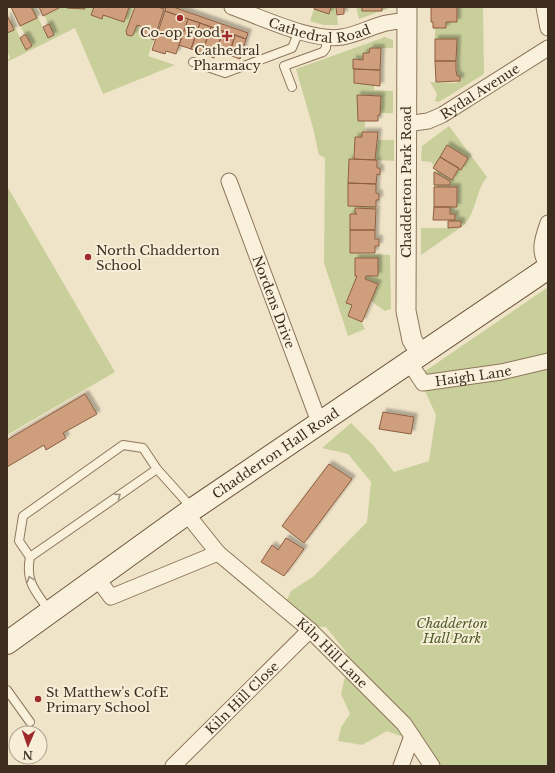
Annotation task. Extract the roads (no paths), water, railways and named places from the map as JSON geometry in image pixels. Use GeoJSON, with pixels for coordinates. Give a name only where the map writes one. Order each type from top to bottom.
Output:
{"type":"FeatureCollection","features":[{"type":"Feature","properties":{"kind":"main road","name":"Chadderton Hall Road"},"geometry":{"type":"LineString","coordinates":[[7,643],[190,511],[548,268]]}},
{"type":"Feature","properties":{"kind":"street","name":"Cathedral Road"},"geometry":{"type":"LineString","coordinates":[[232,7],[300,31],[326,38],[345,36],[407,14]]}},
{"type":"Feature","properties":{"kind":"street"},"geometry":{"type":"LineString","coordinates":[[544,7],[548,28]]}},
{"type":"Feature","properties":{"kind":"street","name":"Chadderton Park Road"},"geometry":{"type":"LineString","coordinates":[[407,14],[406,311],[415,358]]}},
{"type":"Feature","properties":{"kind":"street","name":"Rydal Avenue"},"geometry":{"type":"LineString","coordinates":[[406,124],[428,121],[442,115],[548,48]]}},
{"type":"Feature","properties":{"kind":"street","name":"Nordens Drive"},"geometry":{"type":"LineString","coordinates":[[229,180],[320,422]]}},
{"type":"Feature","properties":{"kind":"street"},"geometry":{"type":"LineString","coordinates":[[548,223],[540,244],[542,258],[548,268]]}},
{"type":"Feature","properties":{"kind":"street","name":"Haigh Lane"},"geometry":{"type":"LineString","coordinates":[[415,358],[423,383],[501,372],[548,361]]}},
{"type":"Feature","properties":{"kind":"street","name":"Kiln Hill Lane"},"geometry":{"type":"LineString","coordinates":[[190,511],[218,553],[310,630],[404,724],[432,766]]}},
{"type":"Feature","properties":{"kind":"street"},"geometry":{"type":"LineString","coordinates":[[97,578],[111,597],[218,553]]}},
{"type":"Feature","properties":{"kind":"street","name":"Kiln Hill Close"},"geometry":{"type":"LineString","coordinates":[[173,766],[310,630]]}},
{"type":"Feature","properties":{"kind":"street"},"geometry":{"type":"LineString","coordinates":[[401,766],[412,736]]}},
{"type":"Feature","properties":{"kind":"lane"},"geometry":{"type":"LineString","coordinates":[[193,62],[225,73],[292,48],[300,31]]}},
{"type":"Feature","properties":{"kind":"lane"},"geometry":{"type":"LineString","coordinates":[[292,87],[284,66],[323,52],[326,48],[326,38]]}},
{"type":"Feature","properties":{"kind":"lane"},"geometry":{"type":"LineString","coordinates":[[50,612],[29,580],[28,570],[30,557],[19,541],[23,516],[124,445],[143,448],[157,469],[175,486],[190,511]]}},
{"type":"Feature","properties":{"kind":"lane"},"geometry":{"type":"LineString","coordinates":[[30,557],[157,469]]}},
{"type":"Feature","properties":{"kind":"lane"},"geometry":{"type":"LineString","coordinates":[[7,690],[30,722]]}},
{"type":"Feature","properties":{"kind":"place","name":"Co-op Food"},"geometry":{"type":"Point","coordinates":[180,18]}},
{"type":"Feature","properties":{"kind":"place","name":"Cathedral Pharmacy"},"geometry":{"type":"Point","coordinates":[227,36]}},
{"type":"Feature","properties":{"kind":"place","name":"North Chadderton School"},"geometry":{"type":"Point","coordinates":[88,257]}},
{"type":"Feature","properties":{"kind":"place","name":"St Matthew's CofE Primary School"},"geometry":{"type":"Point","coordinates":[38,699]}},
{"type":"Feature","properties":{"kind":"park label","name":"Chadderton Hall Park"},"geometry":{"type":"Point","coordinates":[452,630]}}]}
